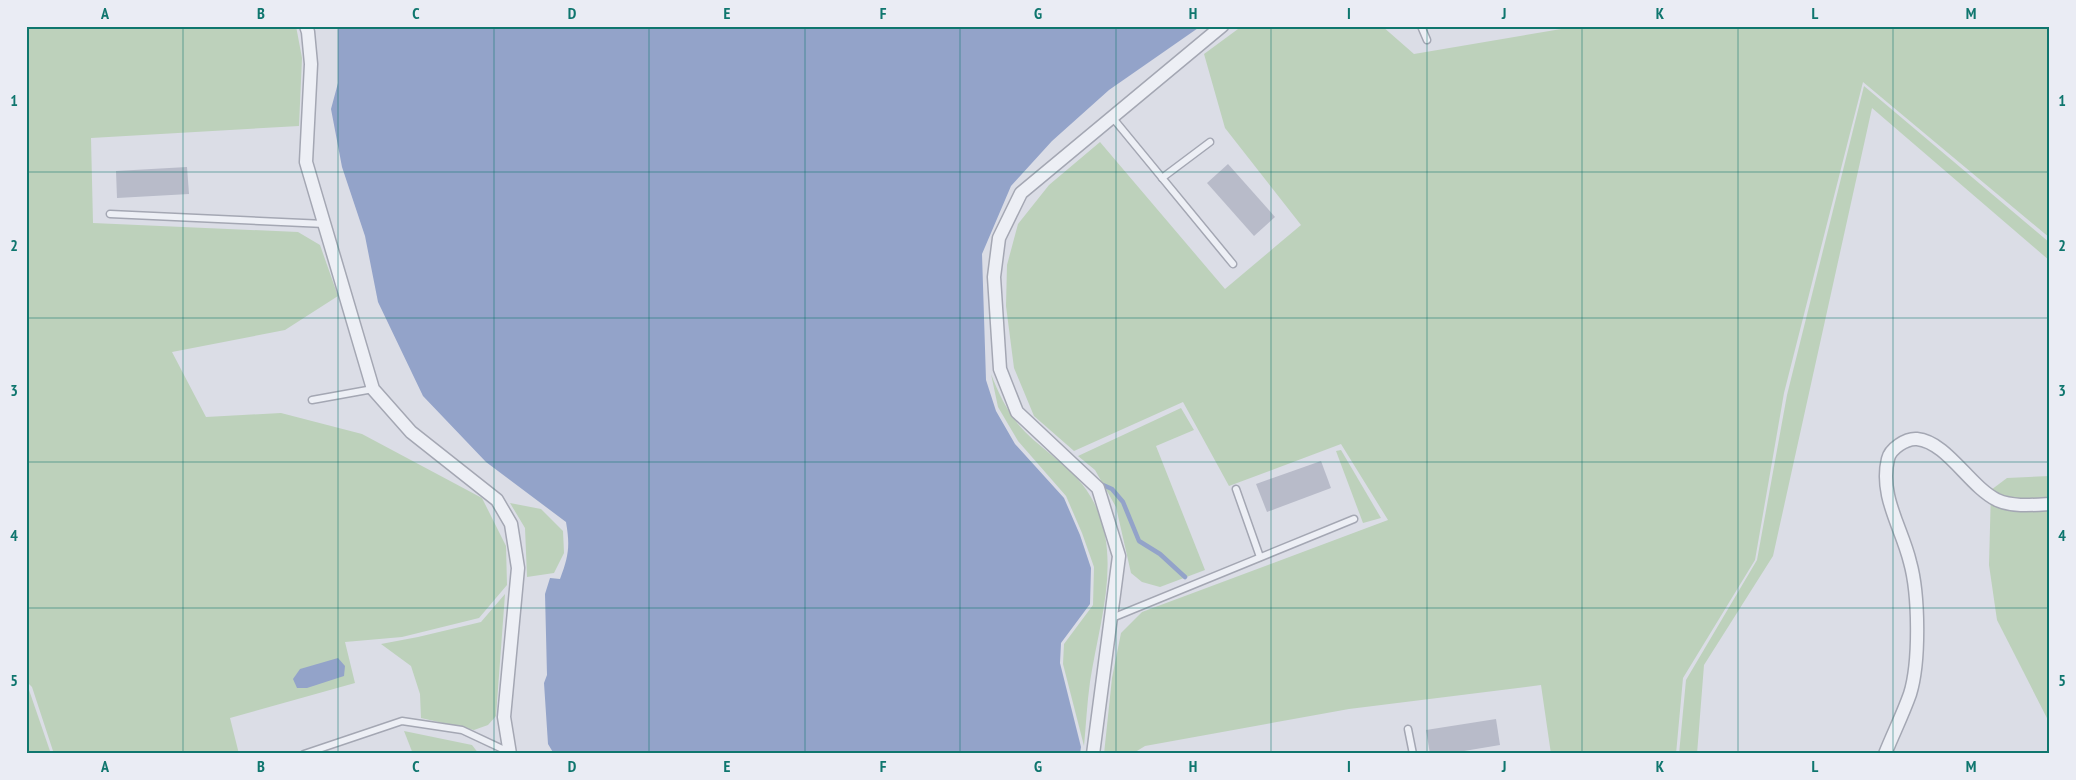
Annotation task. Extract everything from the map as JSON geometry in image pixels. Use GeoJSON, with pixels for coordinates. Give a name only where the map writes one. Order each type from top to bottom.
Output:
{"type":"FeatureCollection","features":[{"type":"Feature","properties":{"kind":"street"},"geometry":{"type":"LineString","coordinates":[[306,26],[311,64],[306,162],[373,388],[411,432],[497,500],[511,524],[518,568],[504,717],[510,753]]}},
{"type":"Feature","properties":{"kind":"street"},"geometry":{"type":"LineString","coordinates":[[1093,754],[1119,556],[1098,488],[1017,412],[1000,370],[994,277],[999,238],[1021,194],[1222,26]]}},
{"type":"Feature","properties":{"kind":"street"},"geometry":{"type":"LineString","coordinates":[[1885,754],[1910,693],[1916,658],[1915,593],[1910,562],[1886,494],[1888,458],[1897,446],[1915,439],[1934,444],[1971,481],[1998,500],[2021,505],[2050,504]]}},
{"type":"Feature","properties":{"kind":"lane"},"geometry":{"type":"LineString","coordinates":[[1421,26],[1427,40]]}},
{"type":"Feature","properties":{"kind":"lane"},"geometry":{"type":"LineString","coordinates":[[1112,117],[1233,264]]}},
{"type":"Feature","properties":{"kind":"lane"},"geometry":{"type":"LineString","coordinates":[[1162,178],[1210,142]]}},
{"type":"Feature","properties":{"kind":"lane"},"geometry":{"type":"LineString","coordinates":[[110,214],[325,224]]}},
{"type":"Feature","properties":{"kind":"lane"},"geometry":{"type":"LineString","coordinates":[[312,400],[373,388]]}},
{"type":"Feature","properties":{"kind":"lane"},"geometry":{"type":"LineString","coordinates":[[1236,489],[1260,557]]}},
{"type":"Feature","properties":{"kind":"lane"},"geometry":{"type":"LineString","coordinates":[[1112,618],[1354,518]]}},
{"type":"Feature","properties":{"kind":"lane"},"geometry":{"type":"LineString","coordinates":[[304,754],[402,721],[462,730],[510,753]]}},
{"type":"Feature","properties":{"kind":"lane"},"geometry":{"type":"LineString","coordinates":[[1408,729],[1413,754]]}},
{"type":"Feature","properties":{"kind":"green space"},"geometry":{"type":"Polygon","coordinates":[[[26,26],[296,26],[302,58],[299,126],[91,138],[93,223],[298,232],[320,245],[338,296],[285,330],[172,352],[206,417],[281,413],[362,434],[482,498],[506,546],[507,585],[479,618],[402,637],[345,642],[355,683],[230,718],[239,754],[54,754],[32,687],[26,681],[26,26]]]}},
{"type":"Feature","properties":{"kind":"green space"},"geometry":{"type":"Polygon","coordinates":[[[1246,26],[1382,26],[1414,54],[1579,26],[2050,26],[2050,238],[1863,82],[1784,393],[1755,560],[1683,678],[1676,754],[1551,754],[1541,685],[1349,709],[1145,746],[1132,754],[1104,754],[1112,678],[1121,633],[1142,612],[1388,520],[1341,444],[1229,486],[1183,402],[1074,451],[1034,416],[1014,368],[1006,306],[1007,265],[1018,224],[1049,185],[1100,142],[1225,289],[1301,225],[1225,128],[1204,54],[1238,29],[1246,26]]]}},
{"type":"Feature","properties":{"kind":"green space"},"geometry":{"type":"Polygon","coordinates":[[[1864,86],[2050,243],[2050,261],[1872,108],[1773,556],[1704,665],[1697,754],[1679,754],[1686,680],[1757,560],[1787,395],[1864,86]]]}},
{"type":"Feature","properties":{"kind":"green space"},"geometry":{"type":"Polygon","coordinates":[[[991,374],[1003,400],[1018,424],[1082,484],[1096,507],[1104,531],[1107,555],[1107,580],[1090,682],[1084,746],[1063,664],[1064,644],[1093,605],[1094,567],[1066,496],[1018,441],[998,407],[991,374]]]}},
{"type":"Feature","properties":{"kind":"green space"},"geometry":{"type":"Polygon","coordinates":[[[1181,408],[1194,430],[1156,446],[1205,570],[1160,587],[1142,582],[1131,573],[1116,507],[1095,470],[1078,456],[1181,408]]]}},
{"type":"Feature","properties":{"kind":"green space"},"geometry":{"type":"Polygon","coordinates":[[[1341,450],[1381,518],[1363,523],[1336,451],[1341,450]]]}},
{"type":"Feature","properties":{"kind":"green space"},"geometry":{"type":"Polygon","coordinates":[[[2050,476],[2050,724],[1997,620],[1989,565],[1991,490],[2007,478],[2050,476]]]}},
{"type":"Feature","properties":{"kind":"green space"},"geometry":{"type":"Polygon","coordinates":[[[510,503],[541,509],[563,531],[564,553],[554,573],[527,577],[525,528],[510,503]]]}},
{"type":"Feature","properties":{"kind":"green space"},"geometry":{"type":"Polygon","coordinates":[[[505,594],[496,716],[488,725],[474,730],[421,718],[420,694],[411,666],[381,644],[481,622],[505,594]]]}},
{"type":"Feature","properties":{"kind":"green space"},"geometry":{"type":"Polygon","coordinates":[[[26,686],[29,690],[51,754],[26,754],[26,686]]]}},
{"type":"Feature","properties":{"kind":"green space"},"geometry":{"type":"Polygon","coordinates":[[[404,731],[472,745],[479,754],[413,754],[404,731]]]}},
{"type":"Feature","properties":{"kind":"water"},"geometry":{"type":"Polygon","coordinates":[[[338,26],[1201,26],[1109,90],[1052,141],[1011,186],[982,254],[986,380],[996,411],[1015,444],[1064,498],[1080,535],[1091,568],[1090,604],[1061,643],[1060,663],[1081,747],[1080,754],[554,754],[548,744],[544,683],[547,675],[545,594],[550,578],[560,579],[565,564],[568,550],[566,522],[486,462],[423,396],[378,302],[365,236],[342,167],[331,109],[338,83],[338,26]]]}},
{"type":"Feature","properties":{"kind":"water"},"geometry":{"type":"Polygon","coordinates":[[[338,658],[345,666],[344,676],[307,688],[297,688],[293,679],[300,669],[338,658]]]}},
{"type":"Feature","properties":{"kind":"building"},"geometry":{"type":"Polygon","coordinates":[[[1228,164],[1275,217],[1254,236],[1207,183],[1228,164]]]}},
{"type":"Feature","properties":{"kind":"building"},"geometry":{"type":"Polygon","coordinates":[[[187,167],[189,194],[117,198],[116,171],[187,167]]]}},
{"type":"Feature","properties":{"kind":"building"},"geometry":{"type":"Polygon","coordinates":[[[1321,461],[1331,488],[1267,512],[1256,484],[1321,461]]]}},
{"type":"Feature","properties":{"kind":"building"},"geometry":{"type":"Polygon","coordinates":[[[1496,719],[1500,745],[1446,754],[1430,754],[1426,730],[1496,719]]]}},
{"type":"Feature","properties":{"kind":"waterway"},"geometry":{"type":"LineString","coordinates":[[1103,485],[1112,489],[1123,502],[1139,541],[1160,554],[1185,577]]}}]}
